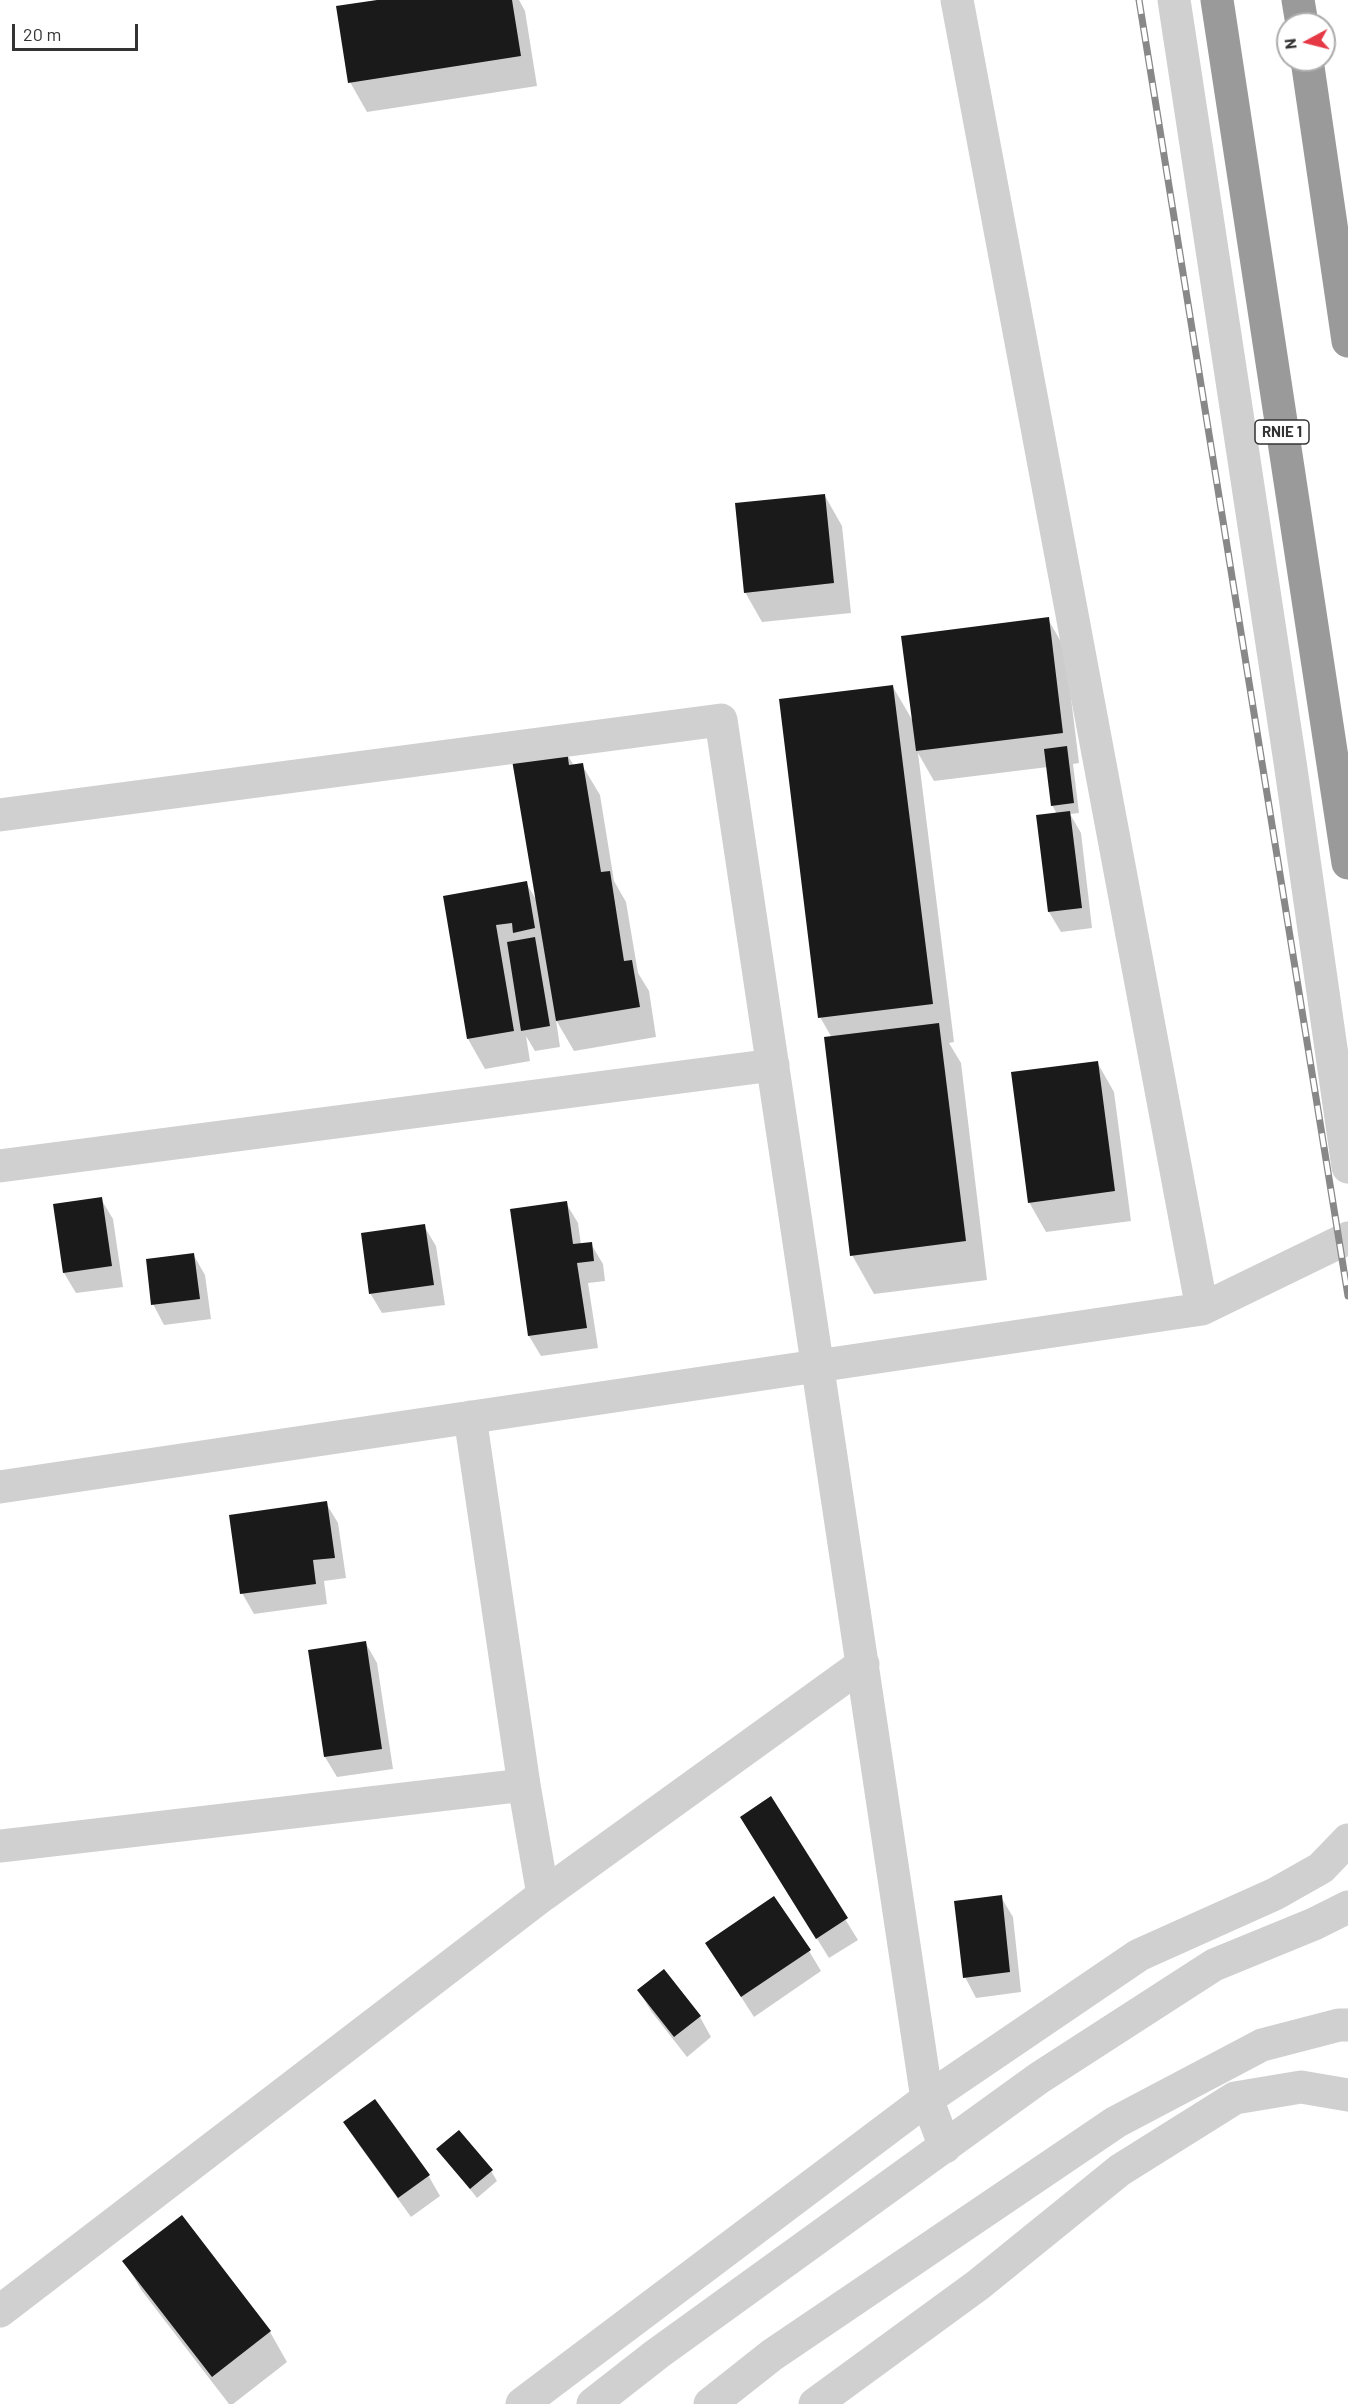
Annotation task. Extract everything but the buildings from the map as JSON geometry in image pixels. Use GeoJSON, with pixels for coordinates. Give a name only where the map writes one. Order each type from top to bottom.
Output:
{"type":"FeatureCollection","features":[{"type":"Feature","properties":{"kind":"highway","name":"RNIE 1"},"geometry":{"type":"LineString","coordinates":[[1217,0],[1348,863]]}},
{"type":"Feature","properties":{"kind":"highway"},"geometry":{"type":"LineString","coordinates":[[1309,72],[1348,341]]}},
{"type":"Feature","properties":{"kind":"street"},"geometry":{"type":"LineString","coordinates":[[957,0],[1202,1309]]}},
{"type":"Feature","properties":{"kind":"street"},"geometry":{"type":"LineString","coordinates":[[1174,0],[1290,762],[1348,1167]]}},
{"type":"Feature","properties":{"kind":"street"},"geometry":{"type":"LineString","coordinates":[[0,815],[721,720],[927,2099],[945,2147]]}},
{"type":"Feature","properties":{"kind":"street"},"geometry":{"type":"LineString","coordinates":[[0,1166],[773,1065]]}},
{"type":"Feature","properties":{"kind":"street"},"geometry":{"type":"LineString","coordinates":[[0,1487],[1202,1309],[1348,1238]]}},
{"type":"Feature","properties":{"kind":"street"},"geometry":{"type":"LineString","coordinates":[[470,1418],[524,1785],[543,1895]]}},
{"type":"Feature","properties":{"kind":"street"},"geometry":{"type":"LineString","coordinates":[[0,2311],[543,1895],[862,1665]]}},
{"type":"Feature","properties":{"kind":"street"},"geometry":{"type":"LineString","coordinates":[[0,1846],[524,1785]]}},
{"type":"Feature","properties":{"kind":"street"},"geometry":{"type":"LineString","coordinates":[[522,2404],[927,2099],[1139,1955],[1275,1894],[1321,1868],[1348,1840]]}},
{"type":"Feature","properties":{"kind":"street"},"geometry":{"type":"LineString","coordinates":[[593,2404],[657,2354],[1039,2078],[1214,1965],[1314,1924],[1348,1907]]}},
{"type":"Feature","properties":{"kind":"street"},"geometry":{"type":"LineString","coordinates":[[710,2404],[772,2355],[1116,2121],[1262,2045],[1339,2025],[1348,2025]]}},
{"type":"Feature","properties":{"kind":"street"},"geometry":{"type":"LineString","coordinates":[[816,2404],[978,2285],[1120,2170],[1235,2098],[1301,2087],[1348,2095]]}},
{"type":"Feature","properties":{"kind":"railway"},"geometry":{"type":"LineString","coordinates":[[1139,0],[1348,1296]]}}]}
